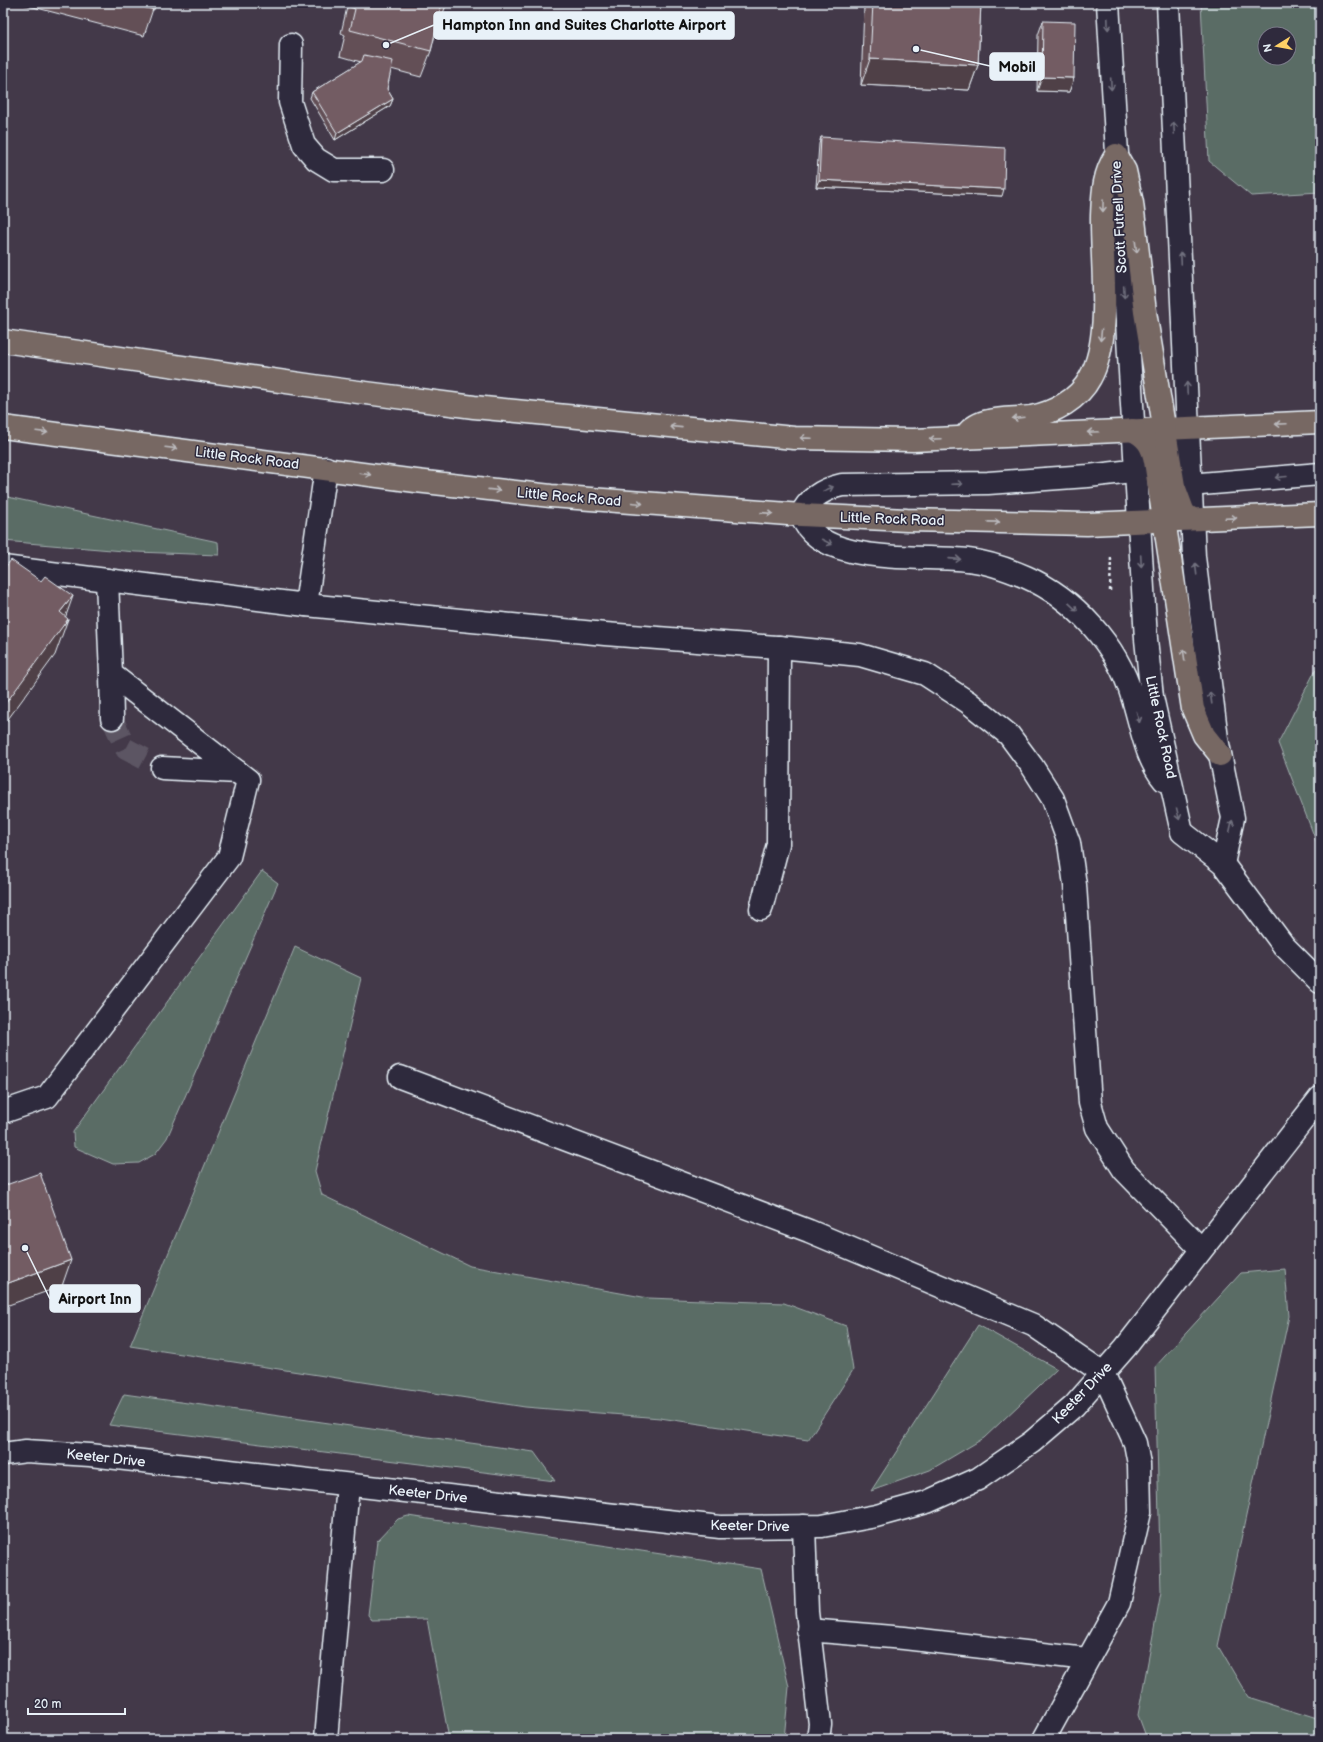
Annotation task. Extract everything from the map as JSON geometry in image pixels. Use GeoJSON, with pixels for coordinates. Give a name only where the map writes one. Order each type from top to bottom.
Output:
{"type":"FeatureCollection","features":[{"type":"Feature","properties":{"kind":"main road"},"geometry":{"type":"LineString","coordinates":[[1116,155],[1125,171],[1132,203],[1144,305],[1164,428],[1170,479],[1165,521],[1193,709],[1204,735],[1220,755]]}},
{"type":"Feature","properties":{"kind":"main road"},"geometry":{"type":"LineString","coordinates":[[965,438],[973,427],[986,422],[1032,416],[1055,410],[1068,401],[1090,378],[1098,356],[1103,317],[1102,229],[1104,181],[1107,171],[1116,155]]}},
{"type":"Feature","properties":{"kind":"main road"},"geometry":{"type":"LineString","coordinates":[[3,341],[335,389],[482,408],[794,438],[854,440],[965,438],[1320,422]]}},
{"type":"Feature","properties":{"kind":"main road","name":"Little Rock Road"},"geometry":{"type":"LineString","coordinates":[[3,427],[326,468],[416,481],[551,496],[801,515],[923,521],[1087,524],[1320,514]]}},
{"type":"Feature","properties":{"kind":"main road"},"geometry":{"type":"LineString","coordinates":[[1132,430],[1145,437],[1149,442],[1170,479],[1184,513],[1192,519]]}},
{"type":"Feature","properties":{"kind":"street","name":"Scott Futrell Drive"},"geometry":{"type":"LineString","coordinates":[[1108,3],[1132,430]]}},
{"type":"Feature","properties":{"kind":"street"},"geometry":{"type":"LineString","coordinates":[[1138,522],[1142,500],[1170,479],[1188,427],[1168,3]]}},
{"type":"Feature","properties":{"kind":"street"},"geometry":{"type":"LineString","coordinates":[[291,45],[290,102],[304,145],[316,159],[334,170],[383,170]]}},
{"type":"Feature","properties":{"kind":"street","name":"Little Rock Road"},"geometry":{"type":"LineString","coordinates":[[1132,430],[1146,639],[1152,697],[1174,789],[1182,832],[1223,864],[1284,946],[1320,982]]}},
{"type":"Feature","properties":{"kind":"street"},"geometry":{"type":"LineString","coordinates":[[306,605],[326,468]]}},
{"type":"Feature","properties":{"kind":"street"},"geometry":{"type":"LineString","coordinates":[[1174,789],[1161,777],[1149,753],[1132,694],[1119,665],[1086,620],[1055,592],[1026,577],[980,561],[871,554],[844,549],[829,544],[816,536],[803,522],[801,515],[809,502],[817,495],[842,484],[988,483],[1135,471],[1170,479],[1320,474]]}},
{"type":"Feature","properties":{"kind":"street"},"geometry":{"type":"LineString","coordinates":[[1192,519],[1194,557],[1208,680],[1220,755],[1225,771],[1233,818],[1223,864]]}},
{"type":"Feature","properties":{"kind":"street"},"geometry":{"type":"LineString","coordinates":[[3,567],[306,605],[605,634],[779,647],[860,655],[926,674],[968,702],[1009,735],[1032,766],[1053,799],[1069,843],[1075,884],[1090,1103],[1097,1128],[1124,1170],[1201,1249]]}},
{"type":"Feature","properties":{"kind":"street"},"geometry":{"type":"LineString","coordinates":[[107,580],[112,718]]}},
{"type":"Feature","properties":{"kind":"street"},"geometry":{"type":"LineString","coordinates":[[761,909],[778,844],[779,647]]}},
{"type":"Feature","properties":{"kind":"street"},"geometry":{"type":"LineString","coordinates":[[3,1112],[47,1097],[229,857],[248,780],[111,674]]}},
{"type":"Feature","properties":{"kind":"street"},"geometry":{"type":"LineString","coordinates":[[162,768],[238,772]]}},
{"type":"Feature","properties":{"kind":"street"},"geometry":{"type":"LineString","coordinates":[[400,1077],[809,1231],[1033,1324],[1103,1373],[1136,1443],[1139,1464],[1140,1512],[1119,1604],[1087,1659],[1044,1739]]}},
{"type":"Feature","properties":{"kind":"street","name":"Keeter Drive"},"geometry":{"type":"LineString","coordinates":[[3,1454],[26,1451],[90,1455],[720,1527],[822,1526],[876,1516],[927,1502],[978,1479],[1032,1442],[1074,1406],[1125,1348],[1320,1098]]}},
{"type":"Feature","properties":{"kind":"street"},"geometry":{"type":"LineString","coordinates":[[326,1739],[348,1485]]}},
{"type":"Feature","properties":{"kind":"street"},"geometry":{"type":"LineString","coordinates":[[804,1526],[808,1630],[820,1724],[818,1739]]}},
{"type":"Feature","properties":{"kind":"street"},"geometry":{"type":"LineString","coordinates":[[808,1630],[904,1638],[1087,1659]]}},
{"type":"Feature","properties":{"kind":"path"},"geometry":{"type":"LineString","coordinates":[[1110,591],[1111,555]]}},
{"type":"Feature","properties":{"kind":"green space"},"geometry":{"type":"Polygon","coordinates":[[[1201,3],[1320,3],[1320,192],[1251,196],[1209,161],[1201,3]]]}},
{"type":"Feature","properties":{"kind":"green space"},"geometry":{"type":"Polygon","coordinates":[[[3,496],[218,542],[219,555],[136,552],[3,541],[3,496]]]}},
{"type":"Feature","properties":{"kind":"green space"},"geometry":{"type":"Polygon","coordinates":[[[1320,668],[1320,848],[1278,743],[1316,669],[1320,668]]]}},
{"type":"Feature","properties":{"kind":"green space"},"geometry":{"type":"Polygon","coordinates":[[[262,871],[278,883],[167,1138],[155,1154],[139,1163],[113,1164],[74,1147],[73,1132],[262,871]]]}},
{"type":"Feature","properties":{"kind":"green space"},"geometry":{"type":"Polygon","coordinates":[[[295,947],[361,978],[315,1171],[322,1195],[470,1266],[648,1298],[784,1303],[846,1326],[853,1370],[808,1440],[660,1418],[525,1407],[130,1346],[295,947]]]}},
{"type":"Feature","properties":{"kind":"green space"},"geometry":{"type":"Polygon","coordinates":[[[1285,1269],[1289,1316],[1218,1646],[1248,1697],[1320,1720],[1320,1739],[1147,1739],[1138,1715],[1161,1592],[1155,1367],[1241,1273],[1285,1269]]]}},
{"type":"Feature","properties":{"kind":"green space"},"geometry":{"type":"Polygon","coordinates":[[[978,1325],[1057,1369],[984,1438],[930,1470],[871,1491],[978,1325]]]}},
{"type":"Feature","properties":{"kind":"green space"},"geometry":{"type":"Polygon","coordinates":[[[124,1394],[534,1452],[555,1481],[109,1425],[124,1394]]]}},
{"type":"Feature","properties":{"kind":"green space"},"geometry":{"type":"Polygon","coordinates":[[[408,1516],[761,1569],[789,1687],[784,1739],[449,1739],[427,1619],[372,1620],[368,1615],[377,1541],[398,1519],[408,1516]]]}},
{"type":"Feature","properties":{"kind":"building"},"geometry":{"type":"Polygon","coordinates":[[[127,3],[155,3],[154,10],[127,3]]]}},
{"type":"Feature","properties":{"kind":"building"},"geometry":{"type":"Polygon","coordinates":[[[351,3],[442,3],[431,51],[350,30],[355,9],[350,7],[351,3]]]}},
{"type":"Feature","properties":{"kind":"building"},"geometry":{"type":"Polygon","coordinates":[[[873,3],[981,3],[978,65],[870,59],[873,3]]]}},
{"type":"Feature","properties":{"kind":"building"},"geometry":{"type":"Polygon","coordinates":[[[1043,21],[1075,22],[1074,78],[1042,77],[1043,21]]]}},
{"type":"Feature","properties":{"kind":"building"},"geometry":{"type":"Polygon","coordinates":[[[364,55],[393,61],[387,89],[393,99],[337,133],[312,92],[362,61],[364,55]]]}},
{"type":"Feature","properties":{"kind":"building"},"geometry":{"type":"Polygon","coordinates":[[[821,137],[1005,148],[1004,189],[819,180],[821,137]]]}},
{"type":"Feature","properties":{"kind":"building"},"geometry":{"type":"Polygon","coordinates":[[[11,560],[41,581],[45,576],[73,596],[60,612],[68,619],[3,707],[3,570],[11,560]]]}},
{"type":"Feature","properties":{"kind":"building"},"geometry":{"type":"Polygon","coordinates":[[[40,1173],[71,1260],[3,1285],[3,1186],[40,1173]]]}},
{"type":"Feature","properties":{"kind":"tunnel"},"geometry":{"type":"LineString","coordinates":[[112,718],[126,749],[162,768]]}},
{"type":"Feature","properties":{"kind":"place","name":"Hampton Inn and Suites Charlotte Airport"},"geometry":{"type":"Point","coordinates":[386,45]}},
{"type":"Feature","properties":{"kind":"place","name":"Mobil"},"geometry":{"type":"Point","coordinates":[916,49]}},
{"type":"Feature","properties":{"kind":"place","name":"Airport Inn"},"geometry":{"type":"Point","coordinates":[25,1248]}}]}
